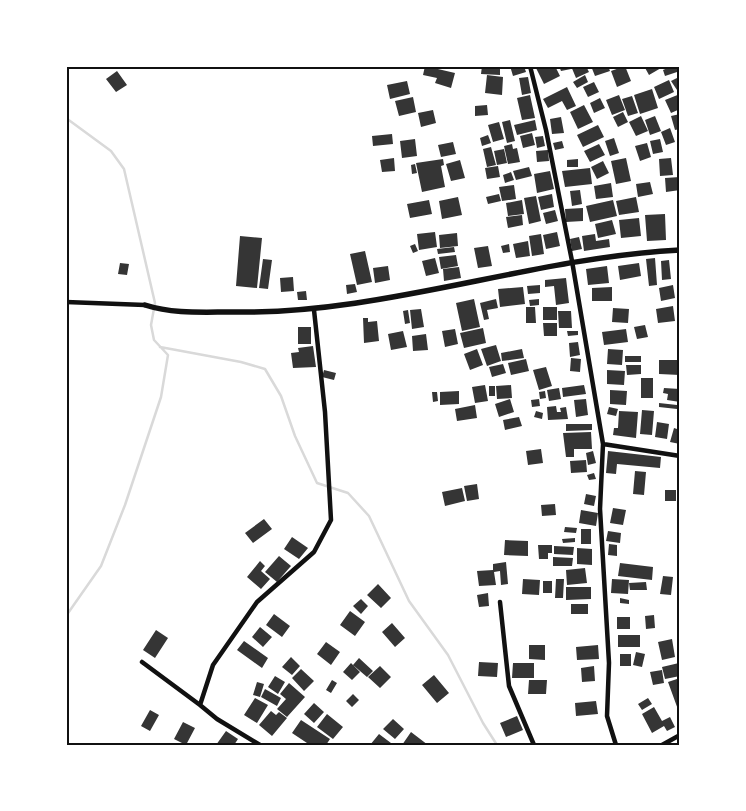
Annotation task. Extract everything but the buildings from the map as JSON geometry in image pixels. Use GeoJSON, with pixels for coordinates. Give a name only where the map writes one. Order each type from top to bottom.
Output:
{"type":"FeatureCollection","features":[{"type":"Feature","properties":{"kind":"street"},"geometry":{"type":"LineString","coordinates":[[530,66],[546,130],[572,261],[603,444],[600,509],[609,663],[607,716],[616,745]]}},
{"type":"Feature","properties":{"kind":"street"},"geometry":{"type":"LineString","coordinates":[[66,302],[145,306],[163,311],[252,313],[314,310],[388,298],[614,254],[680,250]]}},
{"type":"Feature","properties":{"kind":"street"},"geometry":{"type":"LineString","coordinates":[[200,705],[213,665],[258,602],[314,552],[331,520],[330,480],[314,310]]}},
{"type":"Feature","properties":{"kind":"street"},"geometry":{"type":"LineString","coordinates":[[603,444],[680,456]]}},
{"type":"Feature","properties":{"kind":"street"},"geometry":{"type":"LineString","coordinates":[[500,602],[508,686],[534,745]]}},
{"type":"Feature","properties":{"kind":"street"},"geometry":{"type":"LineString","coordinates":[[142,662],[217,719],[260,745]]}},
{"type":"Feature","properties":{"kind":"street"},"geometry":{"type":"LineString","coordinates":[[662,745],[680,735]]}},
{"type":"Feature","properties":{"kind":"waterway"},"geometry":{"type":"LineString","coordinates":[[66,118],[111,151],[124,169],[155,303],[151,325],[154,340],[168,355],[161,397],[125,505],[101,566],[66,616]]}},
{"type":"Feature","properties":{"kind":"waterway"},"geometry":{"type":"LineString","coordinates":[[160,347],[241,362],[265,369],[281,396],[295,436],[317,483],[348,493],[369,516],[409,601],[448,655],[483,723],[497,745]]}}]}
